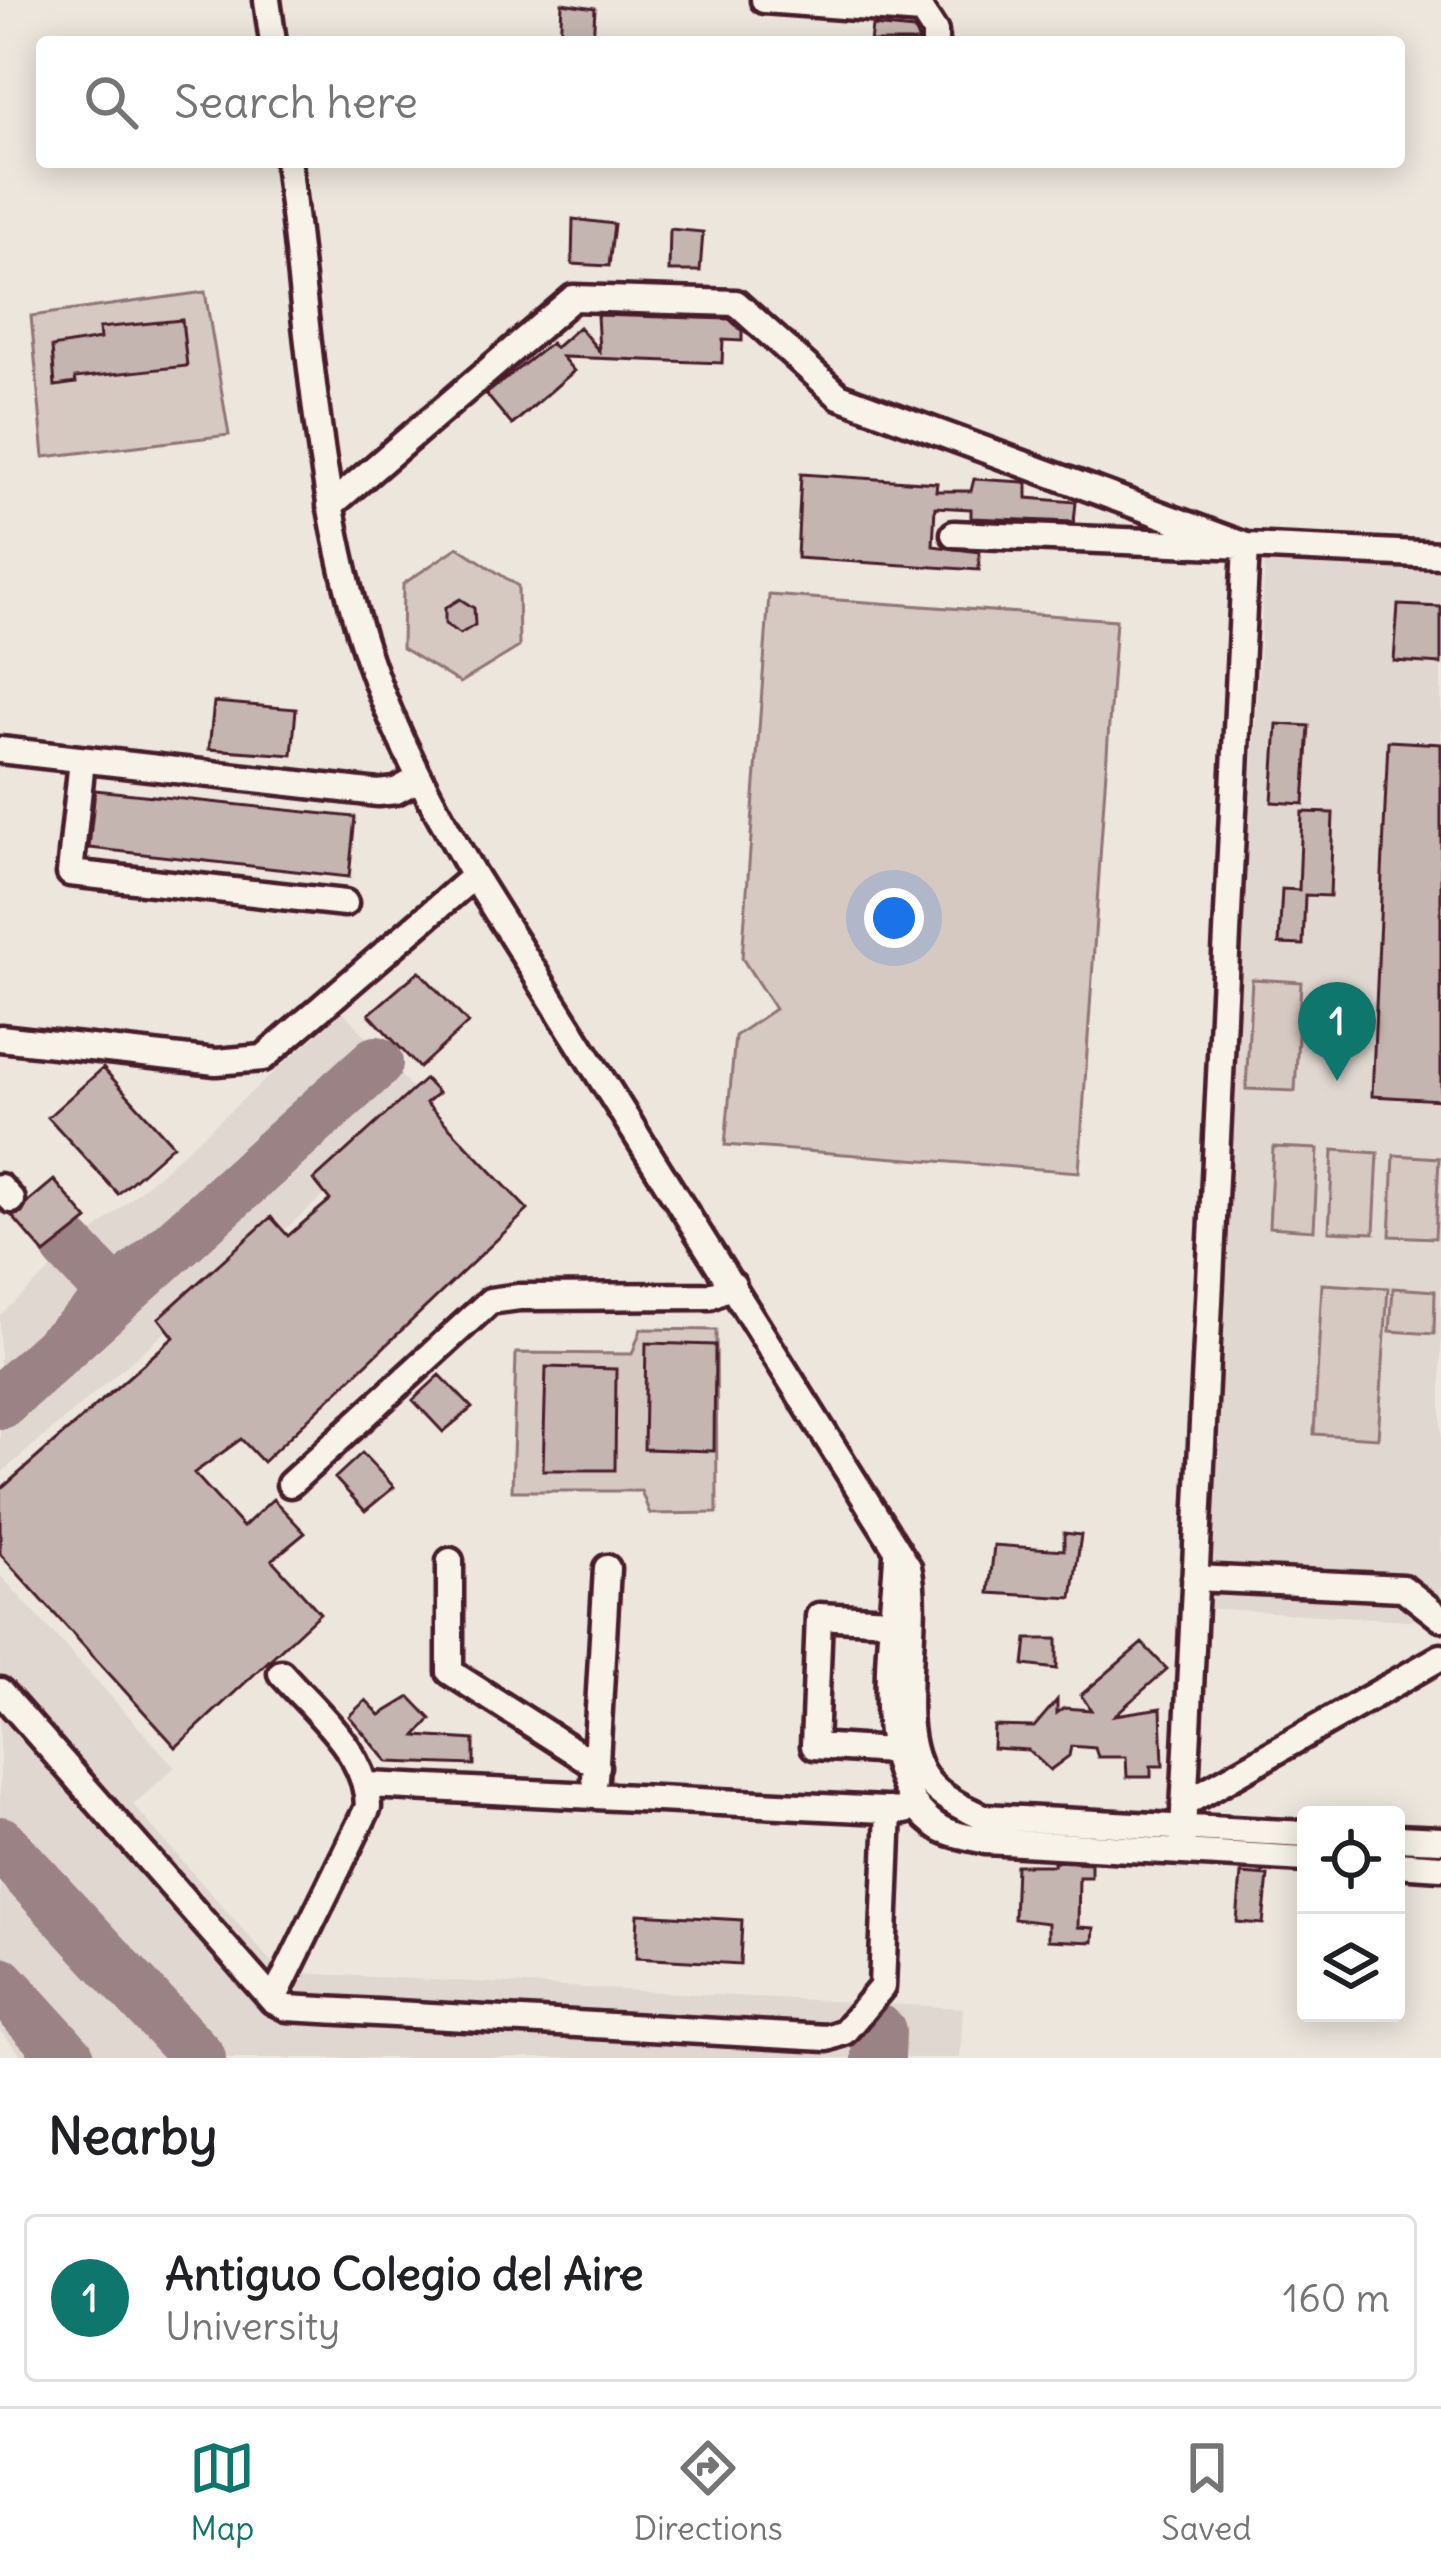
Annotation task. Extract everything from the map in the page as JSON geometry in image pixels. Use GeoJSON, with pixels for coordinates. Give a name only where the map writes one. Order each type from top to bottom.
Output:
{"type":"FeatureCollection","features":[{"type":"Feature","properties":{"kind":"lane"},"geometry":{"type":"LineString","coordinates":[[267,0],[271,36]]}},
{"type":"Feature","properties":{"kind":"lane"},"geometry":{"type":"LineString","coordinates":[[764,0],[922,12],[935,36]]}},
{"type":"Feature","properties":{"kind":"lane"},"geometry":{"type":"LineString","coordinates":[[288,168],[330,506],[362,638],[418,779],[474,876],[897,1547],[904,1621],[889,1732],[930,1785],[983,1817],[1297,1834]]}},
{"type":"Feature","properties":{"kind":"lane"},"geometry":{"type":"LineString","coordinates":[[330,506],[573,298],[736,303],[839,396],[1246,546]]}},
{"type":"Feature","properties":{"kind":"lane"},"geometry":{"type":"LineString","coordinates":[[1118,539],[1124,501]]}},
{"type":"Feature","properties":{"kind":"lane"},"geometry":{"type":"LineString","coordinates":[[954,534],[1441,555]]}},
{"type":"Feature","properties":{"kind":"lane"},"geometry":{"type":"LineString","coordinates":[[1183,1828],[1246,546]]}},
{"type":"Feature","properties":{"kind":"lane"},"geometry":{"type":"LineString","coordinates":[[0,751],[378,793],[396,791],[418,779]]}},
{"type":"Feature","properties":{"kind":"lane"},"geometry":{"type":"LineString","coordinates":[[82,760],[70,873],[345,903]]}},
{"type":"Feature","properties":{"kind":"lane"},"geometry":{"type":"LineString","coordinates":[[0,1038],[216,1062],[263,1058],[474,876]]}},
{"type":"Feature","properties":{"kind":"lane"},"geometry":{"type":"LineString","coordinates":[[290,1484],[490,1301],[710,1296],[733,1286]]}},
{"type":"Feature","properties":{"kind":"lane"},"geometry":{"type":"LineString","coordinates":[[450,1561],[450,1672],[597,1766]]}},
{"type":"Feature","properties":{"kind":"lane"},"geometry":{"type":"LineString","coordinates":[[592,1794],[607,1568]]}},
{"type":"Feature","properties":{"kind":"lane"},"geometry":{"type":"LineString","coordinates":[[1196,1578],[1403,1588],[1441,1618]]}},
{"type":"Feature","properties":{"kind":"lane"},"geometry":{"type":"LineString","coordinates":[[902,1748],[814,1746],[819,1616],[904,1621]]}},
{"type":"Feature","properties":{"kind":"lane"},"geometry":{"type":"LineString","coordinates":[[1183,1828],[1441,1657]]}},
{"type":"Feature","properties":{"kind":"lane"},"geometry":{"type":"LineString","coordinates":[[273,2001],[368,1807],[368,1785],[359,1762],[280,1672]]}},
{"type":"Feature","properties":{"kind":"lane"},"geometry":{"type":"LineString","coordinates":[[0,1691],[273,2001],[287,2008],[827,2038],[844,2032],[883,1987],[889,1810]]}},
{"type":"Feature","properties":{"kind":"lane"},"geometry":{"type":"LineString","coordinates":[[902,1748],[894,1766],[910,1798],[940,1828],[985,1841],[1183,1828],[1297,1857]]}},
{"type":"Feature","properties":{"kind":"lane"},"geometry":{"type":"LineString","coordinates":[[368,1785],[923,1811],[944,1795]]}},
{"type":"Feature","properties":{"kind":"lane"},"geometry":{"type":"LineString","coordinates":[[1405,1838],[1441,1840]]}},
{"type":"Feature","properties":{"kind":"lane"},"geometry":{"type":"LineString","coordinates":[[1405,1865],[1441,1867]]}},
{"type":"Feature","properties":{"kind":"shaded area"},"geometry":{"type":"Polygon","coordinates":[[[205,292],[229,435],[44,457],[31,316],[205,292]]]}},
{"type":"Feature","properties":{"kind":"shaded area"},"geometry":{"type":"Polygon","coordinates":[[[1266,544],[1441,554],[1441,1622],[1202,1608],[1266,544]]]}},
{"type":"Feature","properties":{"kind":"shaded area"},"geometry":{"type":"Polygon","coordinates":[[[458,547],[518,586],[519,647],[460,683],[402,648],[403,584],[458,547]]]}},
{"type":"Feature","properties":{"kind":"shaded area"},"geometry":{"type":"Polygon","coordinates":[[[769,595],[1116,620],[1079,1172],[725,1145],[735,1036],[775,1009],[742,958],[769,595]]]}},
{"type":"Feature","properties":{"kind":"shaded area"},"geometry":{"type":"Polygon","coordinates":[[[1252,979],[1301,982],[1295,1091],[1246,1089],[1252,979]]]}},
{"type":"Feature","properties":{"kind":"shaded area"},"geometry":{"type":"Polygon","coordinates":[[[343,1011],[428,1106],[0,1474],[0,1315],[343,1011]]]}},
{"type":"Feature","properties":{"kind":"shaded area"},"geometry":{"type":"Polygon","coordinates":[[[1273,1147],[1318,1149],[1314,1230],[1269,1227],[1273,1147]]]}},
{"type":"Feature","properties":{"kind":"shaded area"},"geometry":{"type":"Polygon","coordinates":[[[1333,1150],[1378,1153],[1374,1233],[1329,1231],[1333,1150]]]}},
{"type":"Feature","properties":{"kind":"shaded area"},"geometry":{"type":"Polygon","coordinates":[[[1394,1155],[1439,1158],[1435,1238],[1390,1236],[1394,1155]]]}},
{"type":"Feature","properties":{"kind":"shaded area"},"geometry":{"type":"Polygon","coordinates":[[[1322,1284],[1388,1288],[1378,1438],[1314,1434],[1322,1284]]]}},
{"type":"Feature","properties":{"kind":"shaded area"},"geometry":{"type":"Polygon","coordinates":[[[1393,1288],[1435,1291],[1434,1334],[1390,1331],[1393,1288]]]}},
{"type":"Feature","properties":{"kind":"shaded area"},"geometry":{"type":"Polygon","coordinates":[[[641,1329],[716,1330],[717,1513],[650,1514],[641,1491],[512,1491],[516,1353],[632,1354],[641,1329]]]}},
{"type":"Feature","properties":{"kind":"shaded area"},"geometry":{"type":"Polygon","coordinates":[[[0,1575],[175,1767],[133,1805],[280,1972],[963,2008],[960,2058],[24,2058],[0,2031],[0,1575]]]}},
{"type":"Feature","properties":{"kind":"building"},"geometry":{"type":"Polygon","coordinates":[[[562,3],[595,8],[593,36],[560,36],[562,3]]]}},
{"type":"Feature","properties":{"kind":"building"},"geometry":{"type":"Polygon","coordinates":[[[872,26],[914,30],[916,36],[871,36],[872,26]]]}},
{"type":"Feature","properties":{"kind":"building"},"geometry":{"type":"Polygon","coordinates":[[[573,219],[614,224],[609,266],[572,264],[573,219]]]}},
{"type":"Feature","properties":{"kind":"building"},"geometry":{"type":"Polygon","coordinates":[[[670,229],[703,232],[700,271],[669,271],[670,229]]]}},
{"type":"Feature","properties":{"kind":"building"},"geometry":{"type":"Polygon","coordinates":[[[597,315],[729,319],[742,331],[742,341],[723,340],[722,363],[562,357],[574,371],[512,425],[486,394],[579,327],[599,351],[597,315]]]}},
{"type":"Feature","properties":{"kind":"building"},"geometry":{"type":"Polygon","coordinates":[[[182,320],[187,366],[75,378],[76,383],[55,386],[52,347],[100,339],[99,328],[182,320]]]}},
{"type":"Feature","properties":{"kind":"building"},"geometry":{"type":"Polygon","coordinates":[[[801,474],[937,483],[936,491],[971,491],[974,479],[1024,482],[1027,498],[1076,502],[1074,522],[971,518],[971,509],[935,507],[933,546],[979,552],[979,570],[797,558],[801,474]]]}},
{"type":"Feature","properties":{"kind":"building"},"geometry":{"type":"Polygon","coordinates":[[[460,599],[474,608],[475,625],[460,634],[445,624],[445,608],[460,599]]]}},
{"type":"Feature","properties":{"kind":"building"},"geometry":{"type":"Polygon","coordinates":[[[1398,605],[1441,607],[1441,664],[1394,661],[1398,605]]]}},
{"type":"Feature","properties":{"kind":"building"},"geometry":{"type":"Polygon","coordinates":[[[214,702],[296,709],[292,755],[209,749],[214,702]]]}},
{"type":"Feature","properties":{"kind":"building"},"geometry":{"type":"Polygon","coordinates":[[[1277,724],[1309,726],[1304,804],[1272,802],[1277,724]]]}},
{"type":"Feature","properties":{"kind":"building"},"geometry":{"type":"Polygon","coordinates":[[[1388,741],[1441,744],[1441,1100],[1372,1096],[1388,741]]]}},
{"type":"Feature","properties":{"kind":"building"},"geometry":{"type":"Polygon","coordinates":[[[95,790],[355,817],[349,877],[89,848],[95,790]]]}},
{"type":"Feature","properties":{"kind":"building"},"geometry":{"type":"Polygon","coordinates":[[[1302,812],[1333,813],[1330,896],[1305,895],[1303,945],[1279,944],[1282,889],[1299,890],[1302,812]]]}},
{"type":"Feature","properties":{"kind":"building"},"geometry":{"type":"Polygon","coordinates":[[[419,971],[468,1023],[419,1068],[369,1014],[419,971]]]}},
{"type":"Feature","properties":{"kind":"building"},"geometry":{"type":"Polygon","coordinates":[[[103,1068],[173,1145],[118,1194],[48,1117],[103,1068]]]}},
{"type":"Feature","properties":{"kind":"building"},"geometry":{"type":"Polygon","coordinates":[[[425,1079],[438,1093],[426,1103],[528,1210],[263,1462],[241,1439],[194,1473],[243,1527],[273,1499],[305,1533],[272,1560],[320,1613],[176,1747],[0,1554],[0,1490],[174,1337],[159,1318],[271,1217],[288,1236],[330,1200],[314,1180],[425,1079]]]}},
{"type":"Feature","properties":{"kind":"building"},"geometry":{"type":"Polygon","coordinates":[[[54,1180],[88,1220],[45,1254],[12,1216],[22,1213],[54,1180]]]}},
{"type":"Feature","properties":{"kind":"building"},"geometry":{"type":"Polygon","coordinates":[[[646,1343],[715,1345],[714,1451],[644,1449],[646,1343]]]}},
{"type":"Feature","properties":{"kind":"building"},"geometry":{"type":"Polygon","coordinates":[[[546,1367],[616,1369],[615,1470],[543,1470],[546,1367]]]}},
{"type":"Feature","properties":{"kind":"building"},"geometry":{"type":"Polygon","coordinates":[[[440,1375],[472,1408],[443,1432],[413,1400],[440,1375]]]}},
{"type":"Feature","properties":{"kind":"building"},"geometry":{"type":"Polygon","coordinates":[[[362,1453],[394,1487],[365,1511],[335,1478],[362,1453]]]}},
{"type":"Feature","properties":{"kind":"building"},"geometry":{"type":"Polygon","coordinates":[[[1064,1533],[1081,1535],[1072,1598],[989,1593],[994,1545],[1064,1550],[1064,1533]]]}},
{"type":"Feature","properties":{"kind":"building"},"geometry":{"type":"Polygon","coordinates":[[[1027,1639],[1057,1639],[1057,1669],[1024,1665],[1027,1639]]]}},
{"type":"Feature","properties":{"kind":"building"},"geometry":{"type":"Polygon","coordinates":[[[1142,1643],[1167,1669],[1115,1715],[1161,1708],[1163,1766],[1151,1766],[1151,1777],[1127,1777],[1126,1757],[1098,1757],[1095,1748],[1071,1746],[1069,1756],[1050,1770],[1028,1750],[993,1748],[994,1726],[1034,1727],[1057,1700],[1057,1713],[1064,1708],[1091,1710],[1081,1695],[1142,1643]]]}},
{"type":"Feature","properties":{"kind":"building"},"geometry":{"type":"Polygon","coordinates":[[[410,1697],[431,1719],[416,1736],[474,1740],[474,1765],[388,1762],[349,1716],[366,1700],[380,1715],[410,1697]]]}},
{"type":"Feature","properties":{"kind":"building"},"geometry":{"type":"Polygon","coordinates":[[[1054,1861],[1091,1863],[1091,1877],[1079,1877],[1078,1927],[1094,1928],[1093,1942],[1048,1940],[1048,1923],[1014,1919],[1016,1865],[1054,1865],[1054,1861]]]}},
{"type":"Feature","properties":{"kind":"building"},"geometry":{"type":"Polygon","coordinates":[[[1241,1874],[1268,1876],[1263,1924],[1237,1922],[1241,1874]]]}},
{"type":"Feature","properties":{"kind":"building"},"geometry":{"type":"Polygon","coordinates":[[[638,1914],[742,1920],[740,1964],[636,1958],[638,1914]]]}},
{"type":"Feature","properties":{"kind":"taxiway"},"geometry":{"type":"LineString","coordinates":[[0,1402],[376,1063]]}},
{"type":"Feature","properties":{"kind":"taxiway"},"geometry":{"type":"LineString","coordinates":[[68,1246],[116,1297]]}},
{"type":"Feature","properties":{"kind":"taxiway"},"geometry":{"type":"LineString","coordinates":[[0,1843],[199,2058]]}},
{"type":"Feature","properties":{"kind":"taxiway"},"geometry":{"type":"LineString","coordinates":[[0,1983],[68,2058]]}},
{"type":"Feature","properties":{"kind":"taxiway"},"geometry":{"type":"LineString","coordinates":[[878,2058],[879,2032]]}},
{"type":"Feature","properties":{"kind":"place","name":"Antiguo Colegio del Aire"},"geometry":{"type":"Point","coordinates":[1337,1081]}}]}
